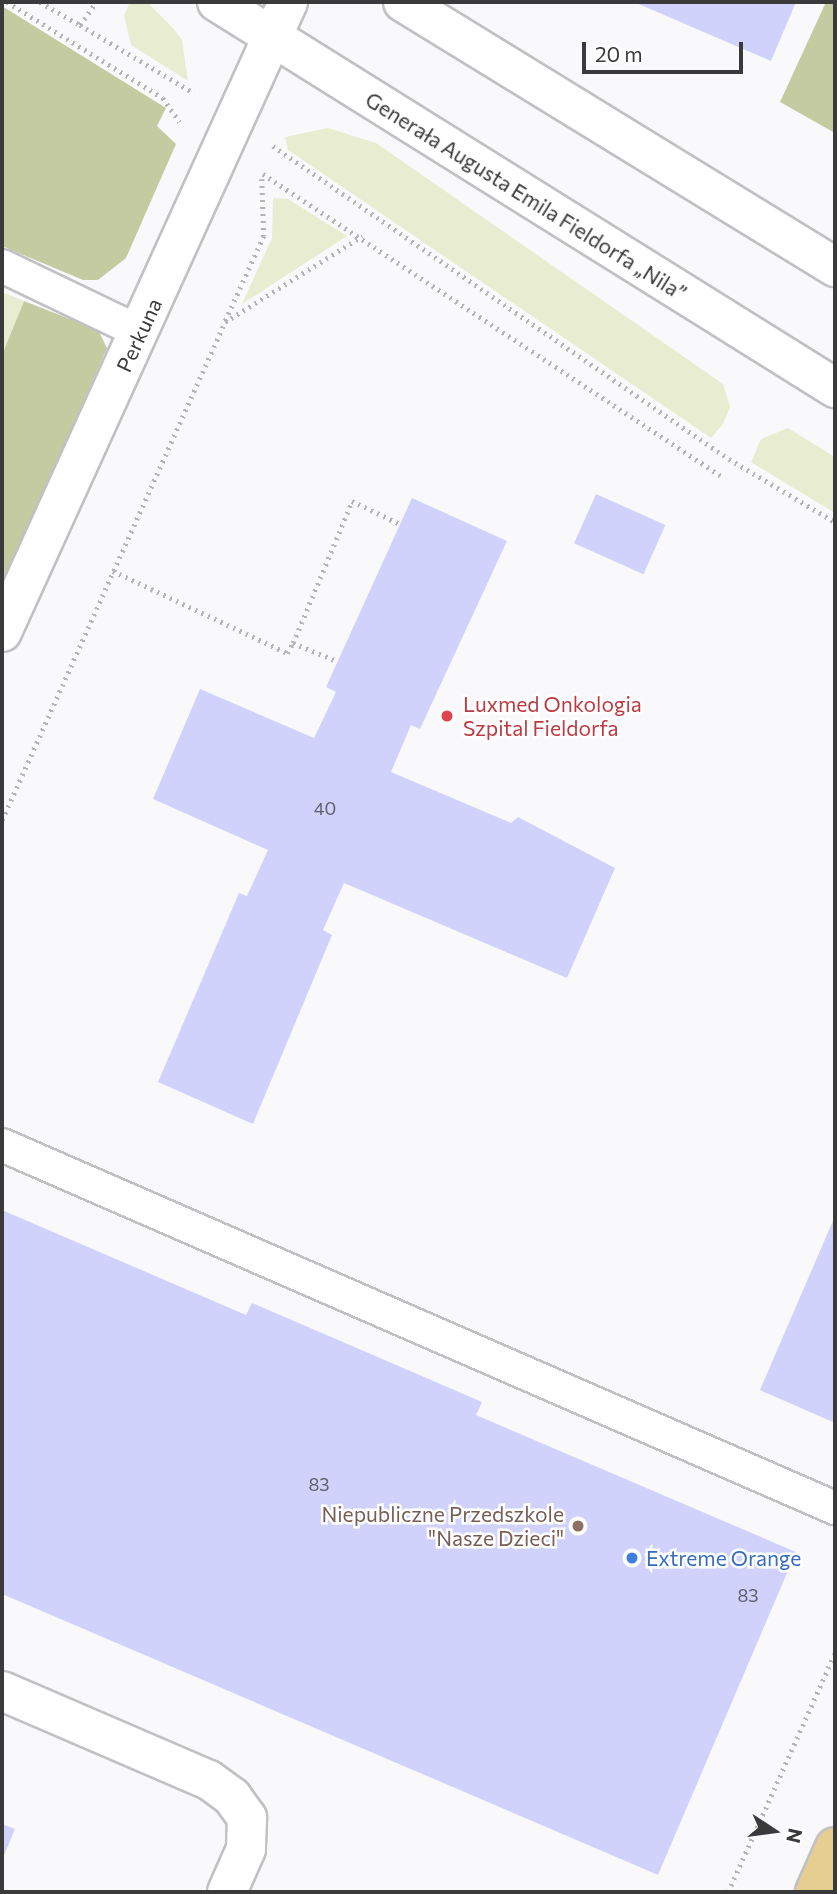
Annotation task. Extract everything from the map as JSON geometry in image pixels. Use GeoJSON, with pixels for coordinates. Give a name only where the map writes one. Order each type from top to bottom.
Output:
{"type":"FeatureCollection","features":[{"type":"Feature","properties":{"kind":"main road"},"geometry":{"type":"LineString","coordinates":[[815,1892],[835,1847]]}},
{"type":"Feature","properties":{"kind":"street","name":"Generała Augusta Emila Fieldorfa „Nila”"},"geometry":{"type":"LineString","coordinates":[[217,2],[272,20],[835,388]]}},
{"type":"Feature","properties":{"kind":"street","name":"Perkuna"},"geometry":{"type":"LineString","coordinates":[[2,632],[237,120],[272,20],[288,2]]}},
{"type":"Feature","properties":{"kind":"street"},"geometry":{"type":"LineString","coordinates":[[403,2],[835,267]]}},
{"type":"Feature","properties":{"kind":"street"},"geometry":{"type":"LineString","coordinates":[[2,1691],[209,1780],[232,1797],[247,1818],[246,1849],[227,1892]]}},
{"type":"Feature","properties":{"kind":"lane"},"geometry":{"type":"LineString","coordinates":[[2,266],[141,332]]}},
{"type":"Feature","properties":{"kind":"lane"},"geometry":{"type":"LineString","coordinates":[[2,1144],[835,1508]]}},
{"type":"Feature","properties":{"kind":"path"},"geometry":{"type":"LineString","coordinates":[[7,2],[163,98],[186,129]]}},
{"type":"Feature","properties":{"kind":"path"},"geometry":{"type":"LineString","coordinates":[[40,2],[237,120],[284,158],[729,459],[835,522]]}},
{"type":"Feature","properties":{"kind":"path"},"geometry":{"type":"LineString","coordinates":[[80,25],[96,2]]}},
{"type":"Feature","properties":{"kind":"path"},"geometry":{"type":"LineString","coordinates":[[254,170],[362,236],[721,476]]}},
{"type":"Feature","properties":{"kind":"path"},"geometry":{"type":"LineString","coordinates":[[2,820],[264,236],[262,174]]}},
{"type":"Feature","properties":{"kind":"path"},"geometry":{"type":"LineString","coordinates":[[225,323],[362,236]]}},
{"type":"Feature","properties":{"kind":"path"},"geometry":{"type":"LineString","coordinates":[[113,571],[287,653],[352,501],[400,524]]}},
{"type":"Feature","properties":{"kind":"path"},"geometry":{"type":"LineString","coordinates":[[293,643],[337,662]]}},
{"type":"Feature","properties":{"kind":"path"},"geometry":{"type":"LineString","coordinates":[[728,1892],[835,1653]]}},
{"type":"Feature","properties":{"kind":"green space"},"geometry":{"type":"Polygon","coordinates":[[[130,2],[147,2],[174,29],[182,40],[188,81],[131,45],[124,15],[130,2]]]}},
{"type":"Feature","properties":{"kind":"green space"},"geometry":{"type":"Polygon","coordinates":[[[826,2],[835,2],[835,133],[780,102],[826,2]]]}},
{"type":"Feature","properties":{"kind":"green space"},"geometry":{"type":"Polygon","coordinates":[[[2,6],[166,108],[157,126],[176,144],[126,258],[98,280],[83,280],[2,246],[2,6]]]}},
{"type":"Feature","properties":{"kind":"green space"},"geometry":{"type":"Polygon","coordinates":[[[328,128],[376,143],[723,384],[730,407],[723,424],[711,438],[288,150],[285,137],[328,128]]]}},
{"type":"Feature","properties":{"kind":"green space"},"geometry":{"type":"Polygon","coordinates":[[[273,198],[288,199],[347,236],[242,304],[272,238],[273,198]]]}},
{"type":"Feature","properties":{"kind":"green space"},"geometry":{"type":"Polygon","coordinates":[[[2,292],[24,301],[2,355],[2,292]]]}},
{"type":"Feature","properties":{"kind":"green space"},"geometry":{"type":"Polygon","coordinates":[[[24,301],[98,330],[107,348],[2,586],[2,355],[24,301]]]}},
{"type":"Feature","properties":{"kind":"green space"},"geometry":{"type":"Polygon","coordinates":[[[788,428],[835,457],[835,513],[751,462],[761,439],[788,428]]]}},
{"type":"Feature","properties":{"kind":"building"},"geometry":{"type":"Polygon","coordinates":[[[634,2],[796,2],[771,61],[634,2]]]}},
{"type":"Feature","properties":{"kind":"building"},"geometry":{"type":"Polygon","coordinates":[[[596,494],[665,525],[643,574],[574,543],[596,494]]]}},
{"type":"Feature","properties":{"kind":"building"},"geometry":{"type":"Polygon","coordinates":[[[412,498],[507,541],[420,729],[411,725],[391,772],[511,823],[518,817],[615,868],[567,978],[344,883],[323,930],[332,935],[253,1124],[158,1082],[239,893],[247,896],[268,850],[153,799],[200,689],[314,738],[336,692],[326,687],[412,498]]]}},
{"type":"Feature","properties":{"kind":"building"},"geometry":{"type":"Polygon","coordinates":[[[2,1210],[246,1315],[252,1303],[482,1402],[476,1415],[796,1552],[658,1875],[2,1594],[2,1210]]]}},
{"type":"Feature","properties":{"kind":"building"},"geometry":{"type":"Polygon","coordinates":[[[835,1216],[835,1423],[760,1390],[835,1216]]]}},
{"type":"Feature","properties":{"kind":"building"},"geometry":{"type":"Polygon","coordinates":[[[2,1824],[15,1829],[2,1860],[2,1824]]]}},
{"type":"Feature","properties":{"kind":"place","name":"Luxmed Onkologia Szpital Fieldorfa"},"geometry":{"type":"Point","coordinates":[447,716]}},
{"type":"Feature","properties":{"kind":"place","name":"Niepubliczne Przedszkole \"Nasze Dzieci\""},"geometry":{"type":"Point","coordinates":[578,1526]}},
{"type":"Feature","properties":{"kind":"place","name":"Extreme Orange"},"geometry":{"type":"Point","coordinates":[632,1558]}}]}
